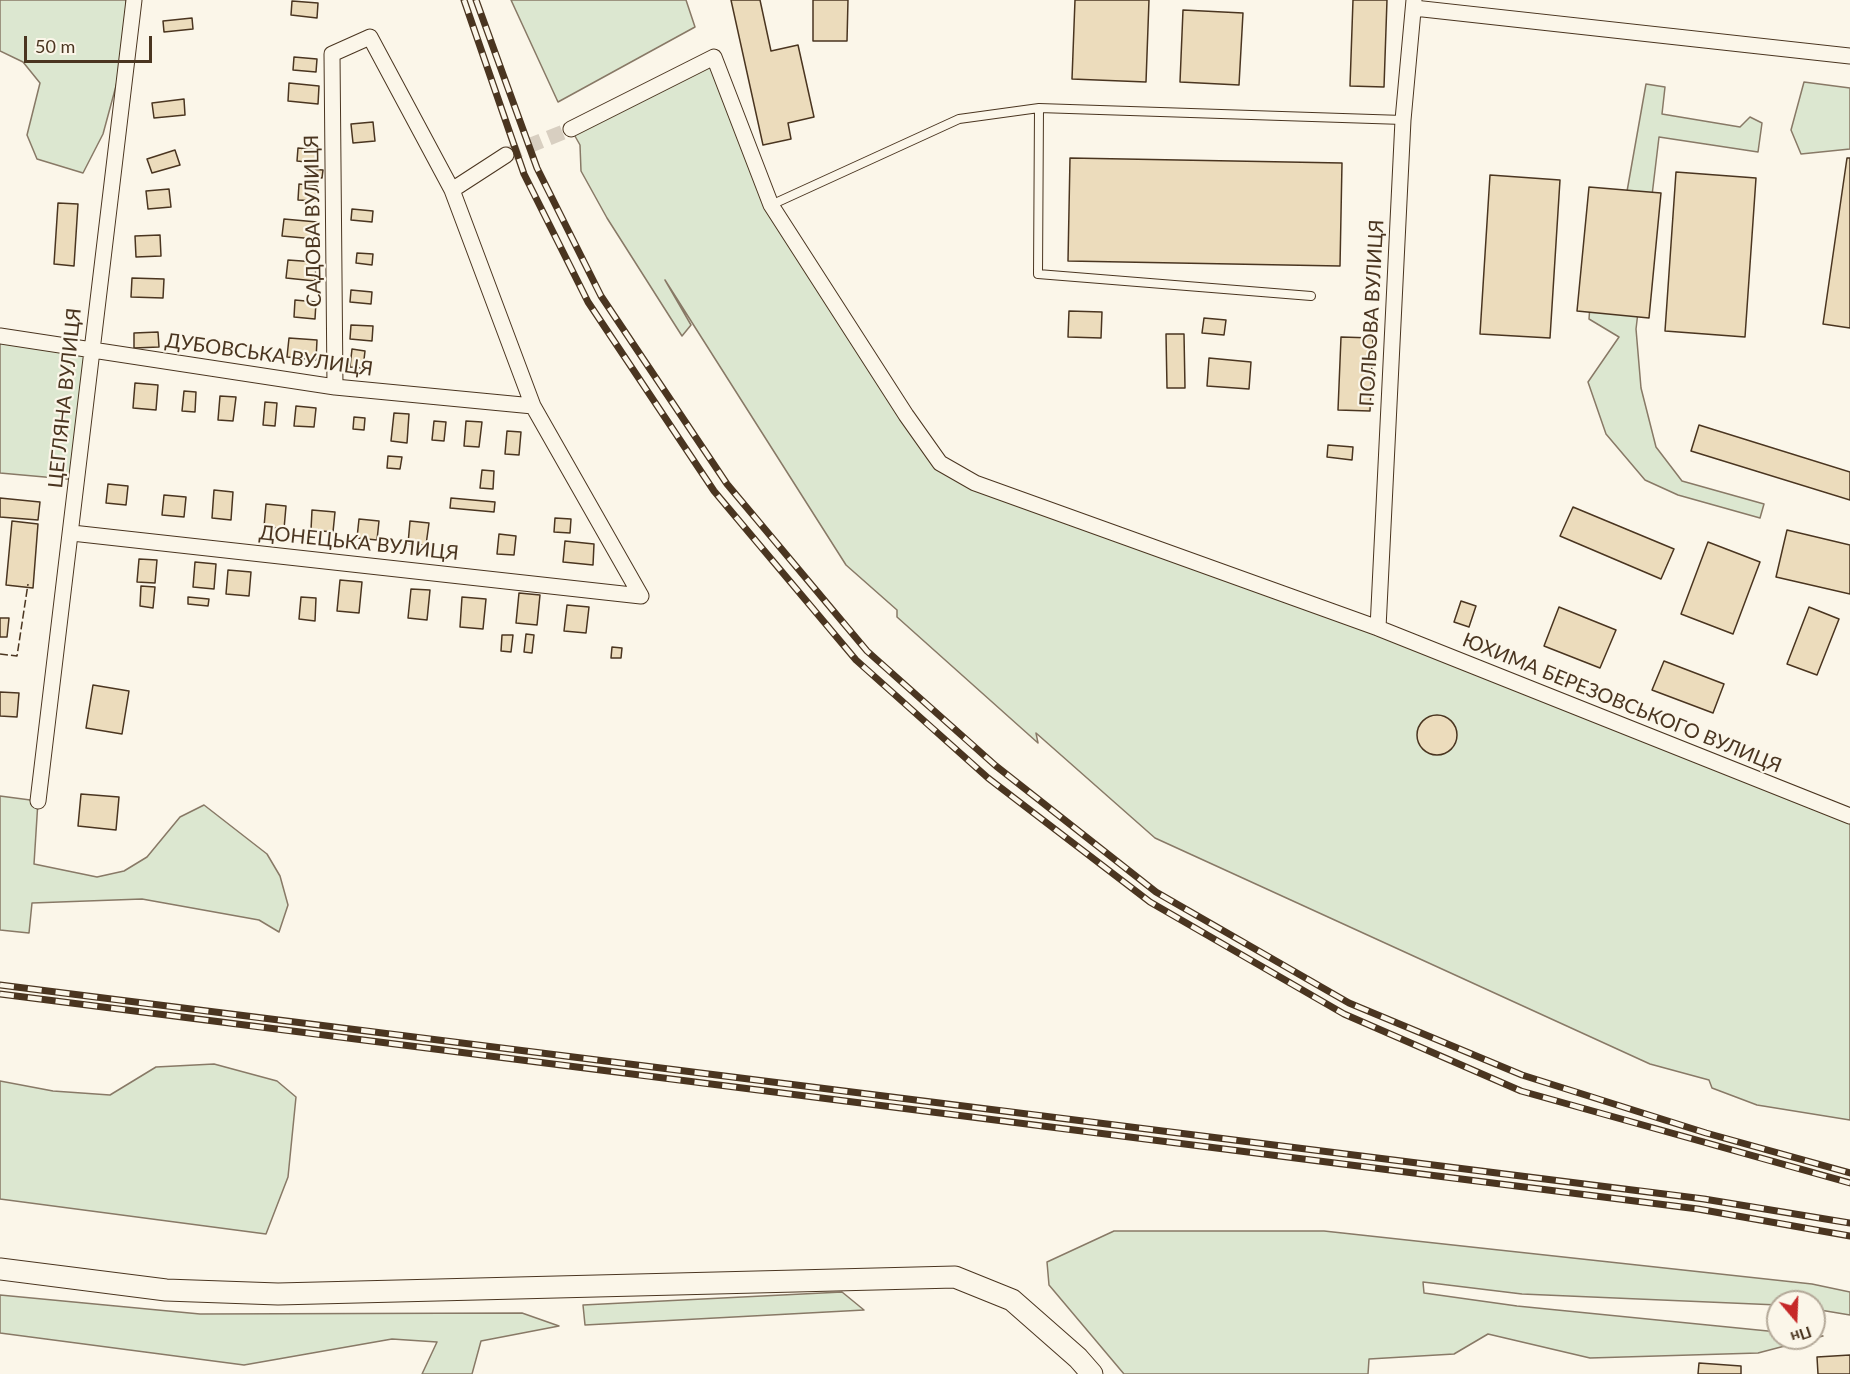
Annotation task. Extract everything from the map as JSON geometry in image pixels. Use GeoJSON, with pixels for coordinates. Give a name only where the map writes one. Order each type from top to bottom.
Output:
{"type":"FeatureCollection","features":[{"type":"Feature","properties":{"kind":"main road"},"geometry":{"type":"LineString","coordinates":[[0,1269],[166,1290],[278,1294],[955,1277],[1012,1300],[1078,1358],[1092,1374]]}},
{"type":"Feature","properties":{"kind":"street","name":"ЦЕГЛЯНА ВУЛИЦЯ"},"geometry":{"type":"LineString","coordinates":[[38,801],[72,532],[90,350],[134,0]]}},
{"type":"Feature","properties":{"kind":"street"},"geometry":{"type":"LineString","coordinates":[[1414,4],[1850,56]]}},
{"type":"Feature","properties":{"kind":"street","name":"ПОЛЬОВА ВУЛИЦЯ"},"geometry":{"type":"LineString","coordinates":[[1378,628],[1403,120],[1414,4]]}},
{"type":"Feature","properties":{"kind":"street","name":"САДОВА ВУЛИЦЯ"},"geometry":{"type":"LineString","coordinates":[[335,387],[332,54],[370,37],[452,190]]}},
{"type":"Feature","properties":{"kind":"street","name":"ЮХИМА БЕРЕЗОВСЬКОГО ВУЛИЦЯ"},"geometry":{"type":"LineString","coordinates":[[570,129],[714,57],[771,205],[940,463],[975,483],[1378,628],[1850,816]]}},
{"type":"Feature","properties":{"kind":"street"},"geometry":{"type":"LineString","coordinates":[[506,155],[452,190],[532,406]]}},
{"type":"Feature","properties":{"kind":"street","name":"ДУБОВСЬКА ВУЛИЦЯ"},"geometry":{"type":"LineString","coordinates":[[0,336],[335,387],[532,406]]}},
{"type":"Feature","properties":{"kind":"street","name":"ДОНЕЦЬКА ВУЛИЦЯ"},"geometry":{"type":"LineString","coordinates":[[72,532],[641,596],[532,406]]}},
{"type":"Feature","properties":{"kind":"lane"},"geometry":{"type":"LineString","coordinates":[[771,205],[959,118],[1039,108],[1403,120]]}},
{"type":"Feature","properties":{"kind":"lane"},"geometry":{"type":"LineString","coordinates":[[1039,108],[1038,274],[1311,296]]}},
{"type":"Feature","properties":{"kind":"green space"},"geometry":{"type":"Polygon","coordinates":[[[0,0],[126,0],[126,49],[103,134],[83,173],[37,159],[27,135],[40,83],[23,62],[0,51],[0,0]]]}},
{"type":"Feature","properties":{"kind":"green space"},"geometry":{"type":"Polygon","coordinates":[[[511,0],[686,0],[695,27],[558,102],[511,0]]]}},
{"type":"Feature","properties":{"kind":"green space"},"geometry":{"type":"Polygon","coordinates":[[[714,57],[771,205],[940,463],[1378,628],[1850,816],[1850,1120],[1757,1105],[1712,1088],[1709,1080],[1650,1064],[1155,838],[1036,733],[1038,743],[897,617],[897,610],[846,565],[665,280],[691,325],[682,336],[607,218],[581,171],[580,145],[571,129],[714,57]]]}},
{"type":"Feature","properties":{"kind":"green space"},"geometry":{"type":"Polygon","coordinates":[[[1804,82],[1850,88],[1850,149],[1801,154],[1791,130],[1804,82]]]}},
{"type":"Feature","properties":{"kind":"green space"},"geometry":{"type":"Polygon","coordinates":[[[1646,84],[1665,87],[1662,114],[1740,127],[1750,117],[1762,123],[1758,152],[1659,137],[1636,329],[1641,388],[1656,447],[1682,481],[1764,504],[1760,518],[1678,495],[1645,480],[1606,434],[1588,382],[1619,337],[1589,319],[1594,250],[1626,197],[1646,84]]]}},
{"type":"Feature","properties":{"kind":"green space"},"geometry":{"type":"Polygon","coordinates":[[[0,336],[90,350],[78,480],[0,473],[0,336]]]}},
{"type":"Feature","properties":{"kind":"green space"},"geometry":{"type":"Polygon","coordinates":[[[0,796],[38,801],[34,864],[97,877],[124,871],[147,857],[180,817],[204,805],[267,854],[280,876],[288,905],[279,932],[259,920],[142,899],[32,903],[29,933],[0,930],[0,796]]]}},
{"type":"Feature","properties":{"kind":"green space"},"geometry":{"type":"Polygon","coordinates":[[[214,1064],[277,1081],[296,1097],[288,1177],[266,1234],[0,1199],[0,1081],[53,1091],[110,1095],[156,1067],[214,1064]]]}},
{"type":"Feature","properties":{"kind":"green space"},"geometry":{"type":"Polygon","coordinates":[[[1114,1231],[1324,1231],[1812,1284],[1850,1292],[1850,1315],[1826,1311],[1826,1290],[1766,1290],[1766,1304],[1522,1294],[1423,1282],[1424,1293],[1517,1306],[1766,1331],[1766,1350],[1769,1350],[1758,1353],[1590,1358],[1488,1334],[1454,1354],[1369,1359],[1368,1374],[1124,1374],[1049,1285],[1047,1262],[1114,1231]]]}},
{"type":"Feature","properties":{"kind":"green space"},"geometry":{"type":"Polygon","coordinates":[[[842,1292],[864,1310],[585,1325],[583,1305],[842,1292]]]}},
{"type":"Feature","properties":{"kind":"green space"},"geometry":{"type":"Polygon","coordinates":[[[0,1295],[200,1314],[522,1313],[559,1326],[481,1341],[472,1374],[422,1374],[437,1342],[392,1339],[244,1365],[0,1333],[0,1295]]]}},
{"type":"Feature","properties":{"kind":"building"},"geometry":{"type":"Polygon","coordinates":[[[731,0],[760,0],[771,51],[798,45],[814,117],[788,123],[791,139],[763,145],[731,0]]]}},
{"type":"Feature","properties":{"kind":"building"},"geometry":{"type":"Polygon","coordinates":[[[813,0],[848,0],[847,41],[813,41],[813,0]]]}},
{"type":"Feature","properties":{"kind":"building"},"geometry":{"type":"Polygon","coordinates":[[[1075,0],[1149,0],[1146,82],[1072,79],[1075,0]]]}},
{"type":"Feature","properties":{"kind":"building"},"geometry":{"type":"Polygon","coordinates":[[[1353,0],[1387,0],[1384,87],[1350,86],[1353,0]]]}},
{"type":"Feature","properties":{"kind":"building"},"geometry":{"type":"Polygon","coordinates":[[[292,1],[318,3],[317,18],[291,15],[292,1]]]}},
{"type":"Feature","properties":{"kind":"building"},"geometry":{"type":"Polygon","coordinates":[[[1183,10],[1243,13],[1239,85],[1180,82],[1183,10]]]}},
{"type":"Feature","properties":{"kind":"building"},"geometry":{"type":"Polygon","coordinates":[[[192,18],[193,29],[164,32],[163,21],[192,18]]]}},
{"type":"Feature","properties":{"kind":"building"},"geometry":{"type":"Polygon","coordinates":[[[294,57],[317,59],[316,72],[293,70],[294,57]]]}},
{"type":"Feature","properties":{"kind":"building"},"geometry":{"type":"Polygon","coordinates":[[[289,83],[319,86],[318,104],[288,101],[289,83]]]}},
{"type":"Feature","properties":{"kind":"building"},"geometry":{"type":"Polygon","coordinates":[[[184,99],[185,115],[154,118],[152,103],[184,99]]]}},
{"type":"Feature","properties":{"kind":"building"},"geometry":{"type":"Polygon","coordinates":[[[373,122],[375,141],[353,143],[351,124],[373,122]]]}},
{"type":"Feature","properties":{"kind":"building"},"geometry":{"type":"Polygon","coordinates":[[[298,148],[317,150],[316,163],[297,161],[298,148]]]}},
{"type":"Feature","properties":{"kind":"building"},"geometry":{"type":"Polygon","coordinates":[[[175,150],[180,165],[152,173],[147,159],[175,150]]]}},
{"type":"Feature","properties":{"kind":"building"},"geometry":{"type":"Polygon","coordinates":[[[1070,158],[1342,163],[1340,266],[1068,261],[1070,158]]]}},
{"type":"Feature","properties":{"kind":"building"},"geometry":{"type":"Polygon","coordinates":[[[1847,158],[1850,158],[1850,328],[1823,324],[1847,158]]]}},
{"type":"Feature","properties":{"kind":"building"},"geometry":{"type":"Polygon","coordinates":[[[308,169],[323,170],[322,178],[307,176],[308,169]]]}},
{"type":"Feature","properties":{"kind":"building"},"geometry":{"type":"Polygon","coordinates":[[[1676,172],[1756,178],[1745,337],[1665,331],[1676,172]]]}},
{"type":"Feature","properties":{"kind":"building"},"geometry":{"type":"Polygon","coordinates":[[[1490,175],[1560,180],[1550,338],[1480,334],[1490,175]]]}},
{"type":"Feature","properties":{"kind":"building"},"geometry":{"type":"Polygon","coordinates":[[[299,184],[317,186],[316,201],[298,200],[299,184]]]}},
{"type":"Feature","properties":{"kind":"building"},"geometry":{"type":"Polygon","coordinates":[[[1589,187],[1661,193],[1649,318],[1577,311],[1589,187]]]}},
{"type":"Feature","properties":{"kind":"building"},"geometry":{"type":"Polygon","coordinates":[[[169,189],[171,207],[148,209],[146,191],[169,189]]]}},
{"type":"Feature","properties":{"kind":"building"},"geometry":{"type":"Polygon","coordinates":[[[58,203],[78,204],[74,266],[54,264],[58,203]]]}},
{"type":"Feature","properties":{"kind":"building"},"geometry":{"type":"Polygon","coordinates":[[[352,209],[373,211],[372,222],[351,220],[352,209]]]}},
{"type":"Feature","properties":{"kind":"building"},"geometry":{"type":"Polygon","coordinates":[[[284,219],[317,222],[315,239],[282,236],[284,219]]]}},
{"type":"Feature","properties":{"kind":"building"},"geometry":{"type":"Polygon","coordinates":[[[160,235],[161,256],[136,257],[135,236],[160,235]]]}},
{"type":"Feature","properties":{"kind":"building"},"geometry":{"type":"Polygon","coordinates":[[[357,253],[373,254],[372,265],[356,263],[357,253]]]}},
{"type":"Feature","properties":{"kind":"building"},"geometry":{"type":"Polygon","coordinates":[[[288,260],[316,262],[315,281],[286,278],[288,260]]]}},
{"type":"Feature","properties":{"kind":"building"},"geometry":{"type":"Polygon","coordinates":[[[132,278],[164,279],[163,298],[131,297],[132,278]]]}},
{"type":"Feature","properties":{"kind":"building"},"geometry":{"type":"Polygon","coordinates":[[[351,290],[372,292],[371,304],[350,302],[351,290]]]}},
{"type":"Feature","properties":{"kind":"building"},"geometry":{"type":"Polygon","coordinates":[[[295,300],[316,302],[315,319],[294,317],[295,300]]]}},
{"type":"Feature","properties":{"kind":"building"},"geometry":{"type":"Polygon","coordinates":[[[1069,311],[1102,312],[1101,338],[1068,337],[1069,311]]]}},
{"type":"Feature","properties":{"kind":"building"},"geometry":{"type":"Polygon","coordinates":[[[1204,318],[1226,320],[1224,335],[1202,333],[1204,318]]]}},
{"type":"Feature","properties":{"kind":"building"},"geometry":{"type":"Polygon","coordinates":[[[351,325],[373,326],[372,341],[350,339],[351,325]]]}},
{"type":"Feature","properties":{"kind":"building"},"geometry":{"type":"Polygon","coordinates":[[[158,332],[159,347],[134,348],[134,333],[158,332]]]}},
{"type":"Feature","properties":{"kind":"building"},"geometry":{"type":"Polygon","coordinates":[[[1166,334],[1184,334],[1185,388],[1167,388],[1166,334]]]}},
{"type":"Feature","properties":{"kind":"building"},"geometry":{"type":"Polygon","coordinates":[[[1341,337],[1373,338],[1370,411],[1338,410],[1341,337]]]}},
{"type":"Feature","properties":{"kind":"building"},"geometry":{"type":"Polygon","coordinates":[[[289,338],[317,340],[316,360],[287,357],[289,338]]]}},
{"type":"Feature","properties":{"kind":"building"},"geometry":{"type":"Polygon","coordinates":[[[352,349],[365,351],[363,368],[350,367],[352,349]]]}},
{"type":"Feature","properties":{"kind":"building"},"geometry":{"type":"Polygon","coordinates":[[[1209,358],[1251,362],[1249,389],[1207,386],[1209,358]]]}},
{"type":"Feature","properties":{"kind":"building"},"geometry":{"type":"Polygon","coordinates":[[[135,383],[158,385],[156,410],[133,408],[135,383]]]}},
{"type":"Feature","properties":{"kind":"building"},"geometry":{"type":"Polygon","coordinates":[[[184,391],[196,392],[195,412],[182,411],[184,391]]]}},
{"type":"Feature","properties":{"kind":"building"},"geometry":{"type":"Polygon","coordinates":[[[220,396],[236,397],[233,421],[218,420],[220,396]]]}},
{"type":"Feature","properties":{"kind":"building"},"geometry":{"type":"Polygon","coordinates":[[[265,402],[277,403],[275,426],[263,425],[265,402]]]}},
{"type":"Feature","properties":{"kind":"building"},"geometry":{"type":"Polygon","coordinates":[[[296,406],[316,408],[314,427],[294,426],[296,406]]]}},
{"type":"Feature","properties":{"kind":"building"},"geometry":{"type":"Polygon","coordinates":[[[394,413],[409,414],[407,443],[391,441],[394,413]]]}},
{"type":"Feature","properties":{"kind":"building"},"geometry":{"type":"Polygon","coordinates":[[[354,417],[365,418],[364,430],[353,429],[354,417]]]}},
{"type":"Feature","properties":{"kind":"building"},"geometry":{"type":"Polygon","coordinates":[[[434,421],[446,422],[444,441],[432,440],[434,421]]]}},
{"type":"Feature","properties":{"kind":"building"},"geometry":{"type":"Polygon","coordinates":[[[466,421],[482,422],[479,447],[464,446],[466,421]]]}},
{"type":"Feature","properties":{"kind":"building"},"geometry":{"type":"Polygon","coordinates":[[[1699,425],[1850,472],[1850,500],[1691,451],[1699,425]]]}},
{"type":"Feature","properties":{"kind":"building"},"geometry":{"type":"Polygon","coordinates":[[[507,431],[521,432],[519,455],[505,454],[507,431]]]}},
{"type":"Feature","properties":{"kind":"building"},"geometry":{"type":"Polygon","coordinates":[[[1328,445],[1353,447],[1352,460],[1327,457],[1328,445]]]}},
{"type":"Feature","properties":{"kind":"building"},"geometry":{"type":"Polygon","coordinates":[[[388,456],[402,457],[400,469],[387,468],[388,456]]]}},
{"type":"Feature","properties":{"kind":"building"},"geometry":{"type":"Polygon","coordinates":[[[482,470],[494,471],[493,489],[480,488],[482,470]]]}},
{"type":"Feature","properties":{"kind":"building"},"geometry":{"type":"Polygon","coordinates":[[[108,484],[128,486],[126,505],[106,503],[108,484]]]}},
{"type":"Feature","properties":{"kind":"building"},"geometry":{"type":"Polygon","coordinates":[[[214,490],[233,492],[231,520],[212,518],[214,490]]]}},
{"type":"Feature","properties":{"kind":"building"},"geometry":{"type":"Polygon","coordinates":[[[164,495],[186,497],[184,517],[162,515],[164,495]]]}},
{"type":"Feature","properties":{"kind":"building"},"geometry":{"type":"Polygon","coordinates":[[[0,498],[40,502],[38,520],[0,517],[0,498]]]}},
{"type":"Feature","properties":{"kind":"building"},"geometry":{"type":"Polygon","coordinates":[[[451,498],[495,502],[494,512],[450,508],[451,498]]]}},
{"type":"Feature","properties":{"kind":"building"},"geometry":{"type":"Polygon","coordinates":[[[266,504],[286,506],[284,529],[264,527],[266,504]]]}},
{"type":"Feature","properties":{"kind":"building"},"geometry":{"type":"Polygon","coordinates":[[[1573,507],[1674,549],[1661,579],[1560,536],[1573,507]]]}},
{"type":"Feature","properties":{"kind":"building"},"geometry":{"type":"Polygon","coordinates":[[[312,510],[335,512],[333,532],[311,530],[312,510]]]}},
{"type":"Feature","properties":{"kind":"building"},"geometry":{"type":"Polygon","coordinates":[[[555,518],[571,519],[570,533],[554,532],[555,518]]]}},
{"type":"Feature","properties":{"kind":"building"},"geometry":{"type":"Polygon","coordinates":[[[359,519],[379,521],[377,540],[357,538],[359,519]]]}},
{"type":"Feature","properties":{"kind":"building"},"geometry":{"type":"Polygon","coordinates":[[[12,521],[38,524],[33,588],[6,585],[12,521]]]}},
{"type":"Feature","properties":{"kind":"building"},"geometry":{"type":"Polygon","coordinates":[[[410,521],[429,523],[426,545],[408,544],[410,521]]]}},
{"type":"Feature","properties":{"kind":"building"},"geometry":{"type":"Polygon","coordinates":[[[1787,530],[1850,545],[1850,594],[1776,577],[1787,530]]]}},
{"type":"Feature","properties":{"kind":"building"},"geometry":{"type":"Polygon","coordinates":[[[499,534],[516,536],[514,555],[497,554],[499,534]]]}},
{"type":"Feature","properties":{"kind":"building"},"geometry":{"type":"Polygon","coordinates":[[[565,541],[594,544],[593,565],[563,562],[565,541]]]}},
{"type":"Feature","properties":{"kind":"building"},"geometry":{"type":"Polygon","coordinates":[[[1708,542],[1760,562],[1733,634],[1681,614],[1708,542]]]}},
{"type":"Feature","properties":{"kind":"building"},"geometry":{"type":"Polygon","coordinates":[[[139,559],[157,560],[155,583],[137,582],[139,559]]]}},
{"type":"Feature","properties":{"kind":"building"},"geometry":{"type":"Polygon","coordinates":[[[195,562],[216,564],[214,589],[193,587],[195,562]]]}},
{"type":"Feature","properties":{"kind":"building"},"geometry":{"type":"Polygon","coordinates":[[[228,570],[251,572],[249,596],[226,594],[228,570]]]}},
{"type":"Feature","properties":{"kind":"building"},"geometry":{"type":"Polygon","coordinates":[[[340,580],[362,582],[359,613],[337,611],[340,580]]]}},
{"type":"Feature","properties":{"kind":"building"},"geometry":{"type":"Polygon","coordinates":[[[141,586],[155,587],[153,608],[140,606],[141,586]]]}},
{"type":"Feature","properties":{"kind":"building"},"geometry":{"type":"Polygon","coordinates":[[[411,589],[430,590],[427,620],[408,618],[411,589]]]}},
{"type":"Feature","properties":{"kind":"building"},"geometry":{"type":"Polygon","coordinates":[[[519,593],[540,595],[537,625],[516,623],[519,593]]]}},
{"type":"Feature","properties":{"kind":"building"},"geometry":{"type":"Polygon","coordinates":[[[188,597],[209,599],[208,606],[188,604],[188,597]]]}},
{"type":"Feature","properties":{"kind":"building"},"geometry":{"type":"Polygon","coordinates":[[[301,597],[316,598],[315,621],[299,619],[301,597]]]}},
{"type":"Feature","properties":{"kind":"building"},"geometry":{"type":"Polygon","coordinates":[[[462,597],[486,599],[483,629],[460,627],[462,597]]]}},
{"type":"Feature","properties":{"kind":"building"},"geometry":{"type":"Polygon","coordinates":[[[1461,601],[1476,606],[1469,627],[1454,622],[1461,601]]]}},
{"type":"Feature","properties":{"kind":"building"},"geometry":{"type":"Polygon","coordinates":[[[567,605],[589,607],[586,633],[564,631],[567,605]]]}},
{"type":"Feature","properties":{"kind":"building"},"geometry":{"type":"Polygon","coordinates":[[[1559,607],[1616,630],[1600,668],[1544,646],[1559,607]]]}},
{"type":"Feature","properties":{"kind":"building"},"geometry":{"type":"Polygon","coordinates":[[[1809,607],[1839,619],[1817,675],[1787,664],[1809,607]]]}},
{"type":"Feature","properties":{"kind":"building"},"geometry":{"type":"Polygon","coordinates":[[[0,618],[9,618],[7,637],[0,637],[0,618]]]}},
{"type":"Feature","properties":{"kind":"building"},"geometry":{"type":"Polygon","coordinates":[[[526,634],[534,635],[532,653],[524,652],[526,634]]]}},
{"type":"Feature","properties":{"kind":"building"},"geometry":{"type":"Polygon","coordinates":[[[502,635],[513,635],[511,652],[501,651],[502,635]]]}},
{"type":"Feature","properties":{"kind":"building"},"geometry":{"type":"Polygon","coordinates":[[[612,647],[622,648],[621,658],[611,658],[612,647]]]}},
{"type":"Feature","properties":{"kind":"building"},"geometry":{"type":"Polygon","coordinates":[[[1664,661],[1724,684],[1713,713],[1652,690],[1664,661]]]}},
{"type":"Feature","properties":{"kind":"building"},"geometry":{"type":"Polygon","coordinates":[[[93,685],[129,691],[122,734],[86,728],[93,685]]]}},
{"type":"Feature","properties":{"kind":"building"},"geometry":{"type":"Polygon","coordinates":[[[0,692],[19,693],[17,717],[0,716],[0,692]]]}},
{"type":"Feature","properties":{"kind":"building"},"geometry":{"type":"Polygon","coordinates":[[[1437,715],[1445,716],[1451,721],[1456,727],[1456,743],[1451,749],[1445,754],[1437,755],[1429,754],[1423,749],[1418,743],[1417,735],[1418,727],[1423,721],[1429,716],[1437,715]]]}},
{"type":"Feature","properties":{"kind":"building"},"geometry":{"type":"Polygon","coordinates":[[[81,794],[119,797],[116,830],[78,826],[81,794]]]}},
{"type":"Feature","properties":{"kind":"building"},"geometry":{"type":"Polygon","coordinates":[[[1850,1355],[1850,1374],[1818,1374],[1817,1357],[1850,1355]]]}},
{"type":"Feature","properties":{"kind":"building"},"geometry":{"type":"Polygon","coordinates":[[[1699,1363],[1741,1366],[1741,1374],[1698,1374],[1699,1363]]]}},
{"type":"Feature","properties":{"kind":"tunnel"},"geometry":{"type":"LineString","coordinates":[[506,155],[571,129]]}},
{"type":"Feature","properties":{"kind":"railway"},"geometry":{"type":"LineString","coordinates":[[464,0],[524,174],[588,302],[714,491],[856,660],[988,778],[1150,902],[1344,1014],[1521,1091],[1850,1183]]}},
{"type":"Feature","properties":{"kind":"railway"},"geometry":{"type":"LineString","coordinates":[[476,0],[537,168],[601,296],[727,484],[867,651],[996,766],[1156,892],[1349,1003],[1522,1075],[1706,1133],[1850,1173]]}},
{"type":"Feature","properties":{"kind":"railway"},"geometry":{"type":"LineString","coordinates":[[0,985],[1704,1199],[1850,1223]]}},
{"type":"Feature","properties":{"kind":"railway"},"geometry":{"type":"LineString","coordinates":[[0,994],[1698,1209],[1850,1236]]}},
{"type":"Feature","properties":{"kind":"fence"},"geometry":{"type":"LineString","coordinates":[[0,654],[17,656],[28,584]]}}]}
